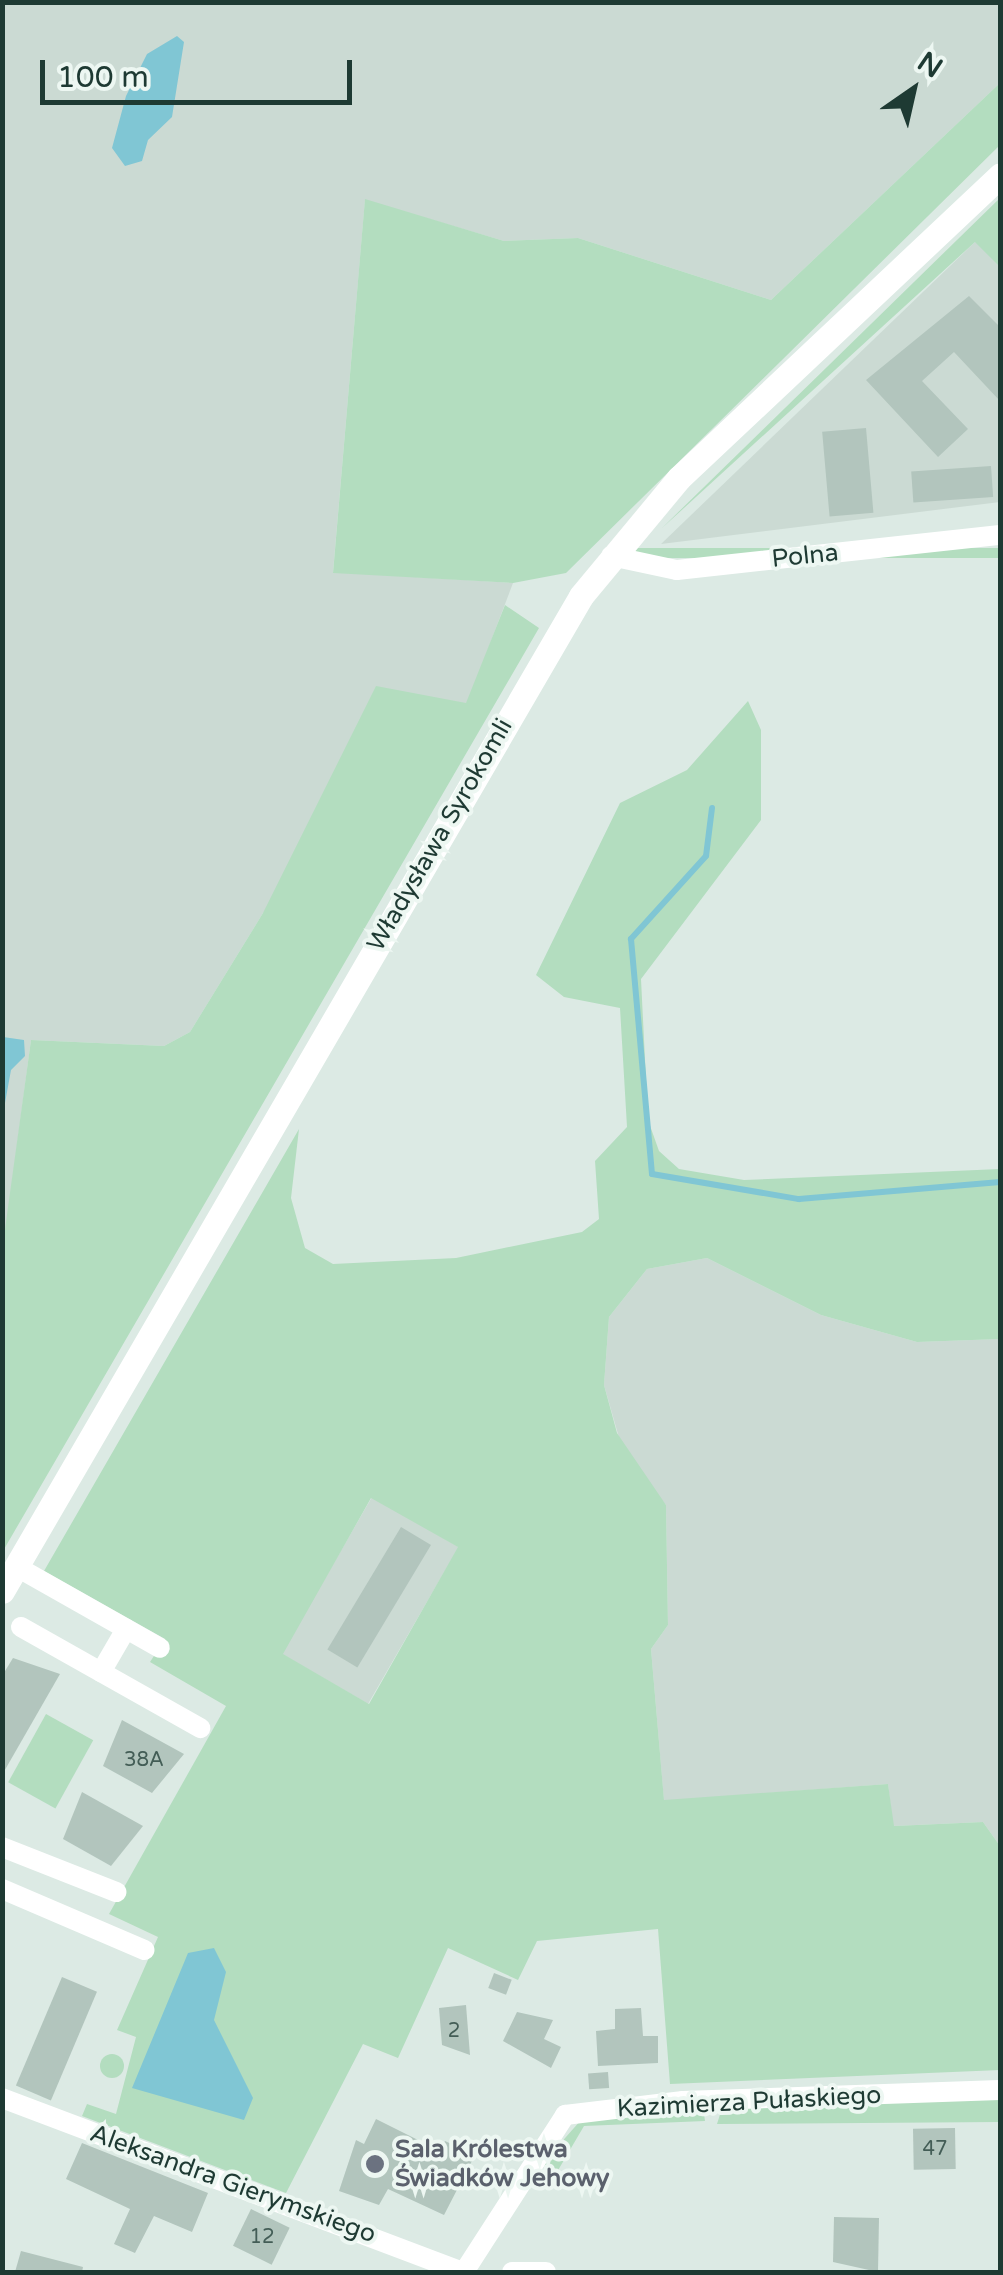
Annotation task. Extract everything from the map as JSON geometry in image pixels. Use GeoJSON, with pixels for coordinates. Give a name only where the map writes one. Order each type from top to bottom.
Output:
{"type":"FeatureCollection","features":[{"type":"Feature","properties":{"kind":"street","name":"Władysława Syrokomli"},"geometry":{"type":"LineString","coordinates":[[2,1591],[558,631],[610,556],[680,478],[1000,175]]}},
{"type":"Feature","properties":{"kind":"street","name":"Polna"},"geometry":{"type":"LineString","coordinates":[[610,556],[677,570],[1000,534]]}},
{"type":"Feature","properties":{"kind":"street"},"geometry":{"type":"LineString","coordinates":[[17,1567],[160,1648]]}},
{"type":"Feature","properties":{"kind":"street"},"geometry":{"type":"LineString","coordinates":[[21,1627],[200,1728]]}},
{"type":"Feature","properties":{"kind":"street"},"geometry":{"type":"LineString","coordinates":[[101,1672],[126,1629]]}},
{"type":"Feature","properties":{"kind":"street"},"geometry":{"type":"LineString","coordinates":[[2,1847],[116,1892]]}},
{"type":"Feature","properties":{"kind":"street"},"geometry":{"type":"LineString","coordinates":[[2,1890],[144,1950]]}},
{"type":"Feature","properties":{"kind":"street","name":"Kazimierza Pułaskiego"},"geometry":{"type":"LineString","coordinates":[[464,2272],[565,2115],[683,2101],[1000,2090]]}},
{"type":"Feature","properties":{"kind":"street","name":"Aleksandra Gierymskiego"},"geometry":{"type":"LineString","coordinates":[[2,2098],[464,2272]]}},
{"type":"Feature","properties":{"kind":"street"},"geometry":{"type":"LineString","coordinates":[[512,2272],[546,2272]]}},
{"type":"Feature","properties":{"kind":"shaded area"},"geometry":{"type":"Polygon","coordinates":[[[3,3],[1000,3],[1000,83],[771,300],[578,238],[504,241],[365,200],[333,572],[513,583],[467,704],[263,913],[190,1032],[164,1046],[31,1040],[3,1251],[3,3]]]}},
{"type":"Feature","properties":{"kind":"shaded area"},"geometry":{"type":"Polygon","coordinates":[[[976,241],[1000,267],[1000,502],[661,544],[976,241]]]}},
{"type":"Feature","properties":{"kind":"shaded area"},"geometry":{"type":"Polygon","coordinates":[[[707,1258],[821,1315],[917,1342],[1000,1339],[1000,1846],[983,1822],[893,1826],[888,1784],[664,1801],[651,1649],[668,1625],[666,1505],[624,1455],[604,1385],[609,1317],[647,1269],[707,1258]]]}},
{"type":"Feature","properties":{"kind":"shaded area"},"geometry":{"type":"Polygon","coordinates":[[[372,1497],[459,1547],[368,1704],[282,1654],[372,1497]]]}},
{"type":"Feature","properties":{"kind":"green space"},"geometry":{"type":"Polygon","coordinates":[[[1000,83],[1000,145],[566,573],[513,583],[333,573],[365,199],[504,241],[578,238],[771,300],[1000,83]]]}},
{"type":"Feature","properties":{"kind":"green space"},"geometry":{"type":"Polygon","coordinates":[[[1000,198],[1000,267],[975,242],[661,529],[1000,198]]]}},
{"type":"Feature","properties":{"kind":"green space"},"geometry":{"type":"Polygon","coordinates":[[[633,548],[1000,548],[1000,558],[633,558],[633,548]]]}},
{"type":"Feature","properties":{"kind":"green space"},"geometry":{"type":"Polygon","coordinates":[[[505,605],[539,628],[3,1551],[2,1251],[31,1040],[164,1046],[190,1032],[263,913],[376,686],[466,703],[505,605]]]}},
{"type":"Feature","properties":{"kind":"green space"},"geometry":{"type":"Polygon","coordinates":[[[748,701],[761,730],[761,820],[641,979],[648,1120],[659,1151],[679,1169],[744,1180],[1000,1169],[1000,1339],[917,1342],[821,1315],[707,1258],[647,1269],[609,1317],[604,1385],[617,1433],[666,1505],[668,1625],[651,1649],[664,1800],[888,1784],[894,1826],[983,1822],[1000,1846],[1000,2070],[670,2084],[658,1929],[537,1941],[518,1980],[448,1948],[398,2058],[363,2044],[286,2193],[82,2116],[87,2104],[116,2114],[136,2037],[117,2030],[158,1937],[109,1914],[226,1706],[150,1662],[165,1639],[44,1571],[299,1129],[291,1198],[305,1248],[333,1264],[456,1258],[582,1232],[599,1219],[595,1161],[627,1127],[620,1008],[564,997],[536,975],[620,803],[687,770],[748,701]],[[371,1498],[283,1654],[369,1704],[458,1547],[371,1498]]]}},
{"type":"Feature","properties":{"kind":"green space"},"geometry":{"type":"Polygon","coordinates":[[[46,1714],[93,1740],[55,1808],[8,1782],[46,1714]]]}},
{"type":"Feature","properties":{"kind":"green space"},"geometry":{"type":"Polygon","coordinates":[[[112,2054],[124,2066],[112,2078],[100,2066],[112,2054]]]}},
{"type":"Feature","properties":{"kind":"green space"},"geometry":{"type":"Polygon","coordinates":[[[1000,2098],[1000,2122],[717,2124],[722,2108],[1000,2098]]]}},
{"type":"Feature","properties":{"kind":"green space"},"geometry":{"type":"Polygon","coordinates":[[[703,2107],[705,2121],[584,2126],[557,2172],[543,2163],[581,2120],[703,2107]]]}},
{"type":"Feature","properties":{"kind":"water"},"geometry":{"type":"Polygon","coordinates":[[[177,36],[184,42],[172,117],[148,140],[142,161],[125,166],[112,148],[126,96],[147,54],[177,36]]]}},
{"type":"Feature","properties":{"kind":"water"},"geometry":{"type":"Polygon","coordinates":[[[3,1037],[24,1040],[25,1056],[11,1070],[3,1114],[3,1037]]]}},
{"type":"Feature","properties":{"kind":"water"},"geometry":{"type":"Polygon","coordinates":[[[214,1948],[226,1972],[214,2020],[253,2098],[244,2120],[132,2088],[188,1953],[214,1948]]]}},
{"type":"Feature","properties":{"kind":"building"},"geometry":{"type":"Polygon","coordinates":[[[969,296],[1000,327],[1000,401],[954,352],[922,381],[968,429],[938,457],[866,380],[969,296]]]}},
{"type":"Feature","properties":{"kind":"building"},"geometry":{"type":"Polygon","coordinates":[[[866,428],[873,513],[830,517],[822,432],[866,428]]]}},
{"type":"Feature","properties":{"kind":"building"},"geometry":{"type":"Polygon","coordinates":[[[991,466],[993,497],[913,503],[911,472],[991,466]]]}},
{"type":"Feature","properties":{"kind":"building"},"geometry":{"type":"Polygon","coordinates":[[[401,1527],[431,1545],[357,1668],[327,1650],[401,1527]]]}},
{"type":"Feature","properties":{"kind":"building"},"geometry":{"type":"Polygon","coordinates":[[[13,1658],[60,1674],[2,1775],[2,1676],[13,1658]]]}},
{"type":"Feature","properties":{"kind":"building"},"geometry":{"type":"Polygon","coordinates":[[[122,1720],[184,1754],[152,1793],[103,1766],[122,1720]]]}},
{"type":"Feature","properties":{"kind":"building"},"geometry":{"type":"Polygon","coordinates":[[[82,1792],[143,1826],[111,1866],[63,1839],[82,1792]]]}},
{"type":"Feature","properties":{"kind":"building"},"geometry":{"type":"Polygon","coordinates":[[[494,1973],[512,1980],[506,1995],[488,1988],[494,1973]]]}},
{"type":"Feature","properties":{"kind":"building"},"geometry":{"type":"Polygon","coordinates":[[[62,1977],[97,1992],[51,2100],[16,2086],[62,1977]]]}},
{"type":"Feature","properties":{"kind":"building"},"geometry":{"type":"Polygon","coordinates":[[[466,2005],[470,2055],[442,2045],[439,2008],[466,2005]]]}},
{"type":"Feature","properties":{"kind":"building"},"geometry":{"type":"Polygon","coordinates":[[[641,2008],[643,2036],[658,2036],[658,2063],[598,2066],[596,2031],[615,2029],[615,2009],[641,2008]]]}},
{"type":"Feature","properties":{"kind":"building"},"geometry":{"type":"Polygon","coordinates":[[[517,2012],[553,2020],[544,2039],[561,2047],[551,2068],[503,2041],[517,2012]]]}},
{"type":"Feature","properties":{"kind":"building"},"geometry":{"type":"Polygon","coordinates":[[[608,2072],[609,2088],[589,2089],[588,2073],[608,2072]]]}},
{"type":"Feature","properties":{"kind":"building"},"geometry":{"type":"Polygon","coordinates":[[[376,2119],[440,2151],[445,2141],[475,2155],[444,2215],[388,2189],[379,2205],[339,2191],[356,2140],[364,2144],[376,2119]]]}},
{"type":"Feature","properties":{"kind":"building"},"geometry":{"type":"Polygon","coordinates":[[[955,2128],[956,2169],[914,2170],[913,2129],[955,2128]]]}},
{"type":"Feature","properties":{"kind":"building"},"geometry":{"type":"Polygon","coordinates":[[[82,2143],[208,2193],[192,2232],[154,2216],[135,2253],[114,2244],[130,2209],[66,2179],[82,2143]]]}},
{"type":"Feature","properties":{"kind":"building"},"geometry":{"type":"Polygon","coordinates":[[[251,2209],[290,2228],[272,2265],[233,2246],[251,2209]]]}},
{"type":"Feature","properties":{"kind":"building"},"geometry":{"type":"Polygon","coordinates":[[[834,2217],[879,2218],[878,2272],[833,2262],[834,2217]]]}},
{"type":"Feature","properties":{"kind":"building"},"geometry":{"type":"Polygon","coordinates":[[[21,2251],[83,2267],[82,2272],[15,2272],[21,2251]]]}},
{"type":"Feature","properties":{"kind":"waterway"},"geometry":{"type":"LineString","coordinates":[[712,808],[706,856],[631,939],[652,1174],[799,1199],[1000,1182]]}},
{"type":"Feature","properties":{"kind":"place","name":"Sala Królestwa Świadków Jehowy"},"geometry":{"type":"Point","coordinates":[375,2164]}}]}
